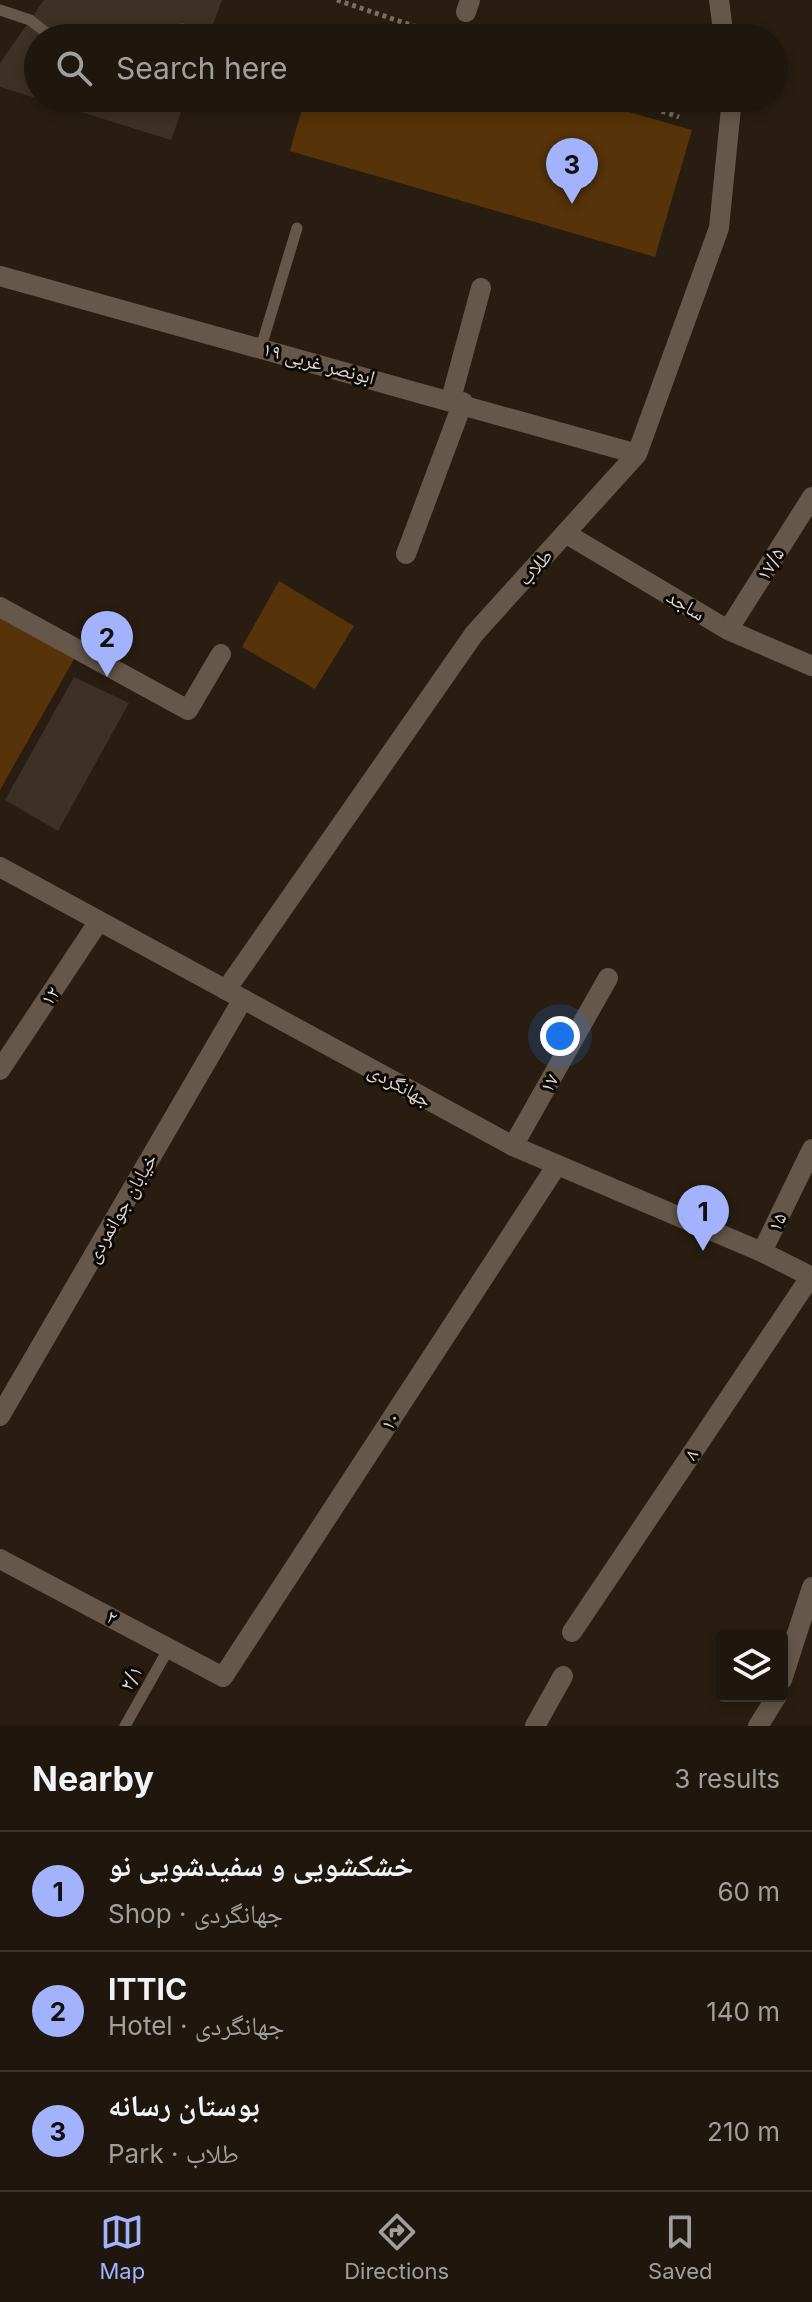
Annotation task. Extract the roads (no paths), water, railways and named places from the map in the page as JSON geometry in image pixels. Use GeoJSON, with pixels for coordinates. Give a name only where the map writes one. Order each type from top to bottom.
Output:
{"type":"FeatureCollection","features":[{"type":"Feature","properties":{"kind":"street"},"geometry":{"type":"LineString","coordinates":[[719,0],[722,24]]}},
{"type":"Feature","properties":{"kind":"street","name":"طلاب"},"geometry":{"type":"LineString","coordinates":[[234,994],[474,634],[637,454],[719,228],[731,112]]}},
{"type":"Feature","properties":{"kind":"street","name":"ابونصر غربی ۱۹"},"geometry":{"type":"LineString","coordinates":[[0,276],[457,401],[637,454]]}},
{"type":"Feature","properties":{"kind":"street"},"geometry":{"type":"LineString","coordinates":[[406,554],[457,401],[481,288]]}},
{"type":"Feature","properties":{"kind":"street","name":"۱۷/۵"},"geometry":{"type":"LineString","coordinates":[[728,630],[812,497]]}},
{"type":"Feature","properties":{"kind":"street","name":"ساجد"},"geometry":{"type":"LineString","coordinates":[[565,533],[728,630],[812,666]]}},
{"type":"Feature","properties":{"kind":"street"},"geometry":{"type":"LineString","coordinates":[[0,607],[188,710],[221,654]]}},
{"type":"Feature","properties":{"kind":"street","name":"جهانگردی"},"geometry":{"type":"LineString","coordinates":[[0,867],[513,1146],[812,1276]]}},
{"type":"Feature","properties":{"kind":"street","name":"۱۲"},"geometry":{"type":"LineString","coordinates":[[0,1070],[99,921]]}},
{"type":"Feature","properties":{"kind":"street","name":"۱۷"},"geometry":{"type":"LineString","coordinates":[[513,1146],[608,978]]}},
{"type":"Feature","properties":{"kind":"street","name":"خیابان جوانمردی"},"geometry":{"type":"LineString","coordinates":[[0,1416],[234,994]]}},
{"type":"Feature","properties":{"kind":"street","name":"۱۵"},"geometry":{"type":"LineString","coordinates":[[762,1252],[812,1149]]}},
{"type":"Feature","properties":{"kind":"street","name":"۱۰"},"geometry":{"type":"LineString","coordinates":[[223,1677],[557,1165]]}},
{"type":"Feature","properties":{"kind":"street","name":"۸"},"geometry":{"type":"LineString","coordinates":[[572,1632],[812,1276]]}},
{"type":"Feature","properties":{"kind":"street","name":"۲"},"geometry":{"type":"LineString","coordinates":[[0,1559],[223,1677]]}},
{"type":"Feature","properties":{"kind":"street"},"geometry":{"type":"LineString","coordinates":[[788,1661],[812,1587]]}},
{"type":"Feature","properties":{"kind":"street"},"geometry":{"type":"LineString","coordinates":[[535,1726],[563,1676]]}},
{"type":"Feature","properties":{"kind":"street"},"geometry":{"type":"LineString","coordinates":[[758,1726],[773,1702]]}},
{"type":"Feature","properties":{"kind":"lane"},"geometry":{"type":"LineString","coordinates":[[0,10],[35,24]]}},
{"type":"Feature","properties":{"kind":"lane"},"geometry":{"type":"LineString","coordinates":[[261,347],[297,228]]}},
{"type":"Feature","properties":{"kind":"lane","name":"۲/۱"},"geometry":{"type":"LineString","coordinates":[[125,1726],[169,1648]]}},
{"type":"Feature","properties":{"kind":"place","name":"بوستان رسانه"},"geometry":{"type":"Point","coordinates":[572,204]}},
{"type":"Feature","properties":{"kind":"place","name":"ITTIC"},"geometry":{"type":"Point","coordinates":[107,677]}},
{"type":"Feature","properties":{"kind":"place","name":"خشکشویی و سفیدشویی نو"},"geometry":{"type":"Point","coordinates":[703,1251]}}]}
